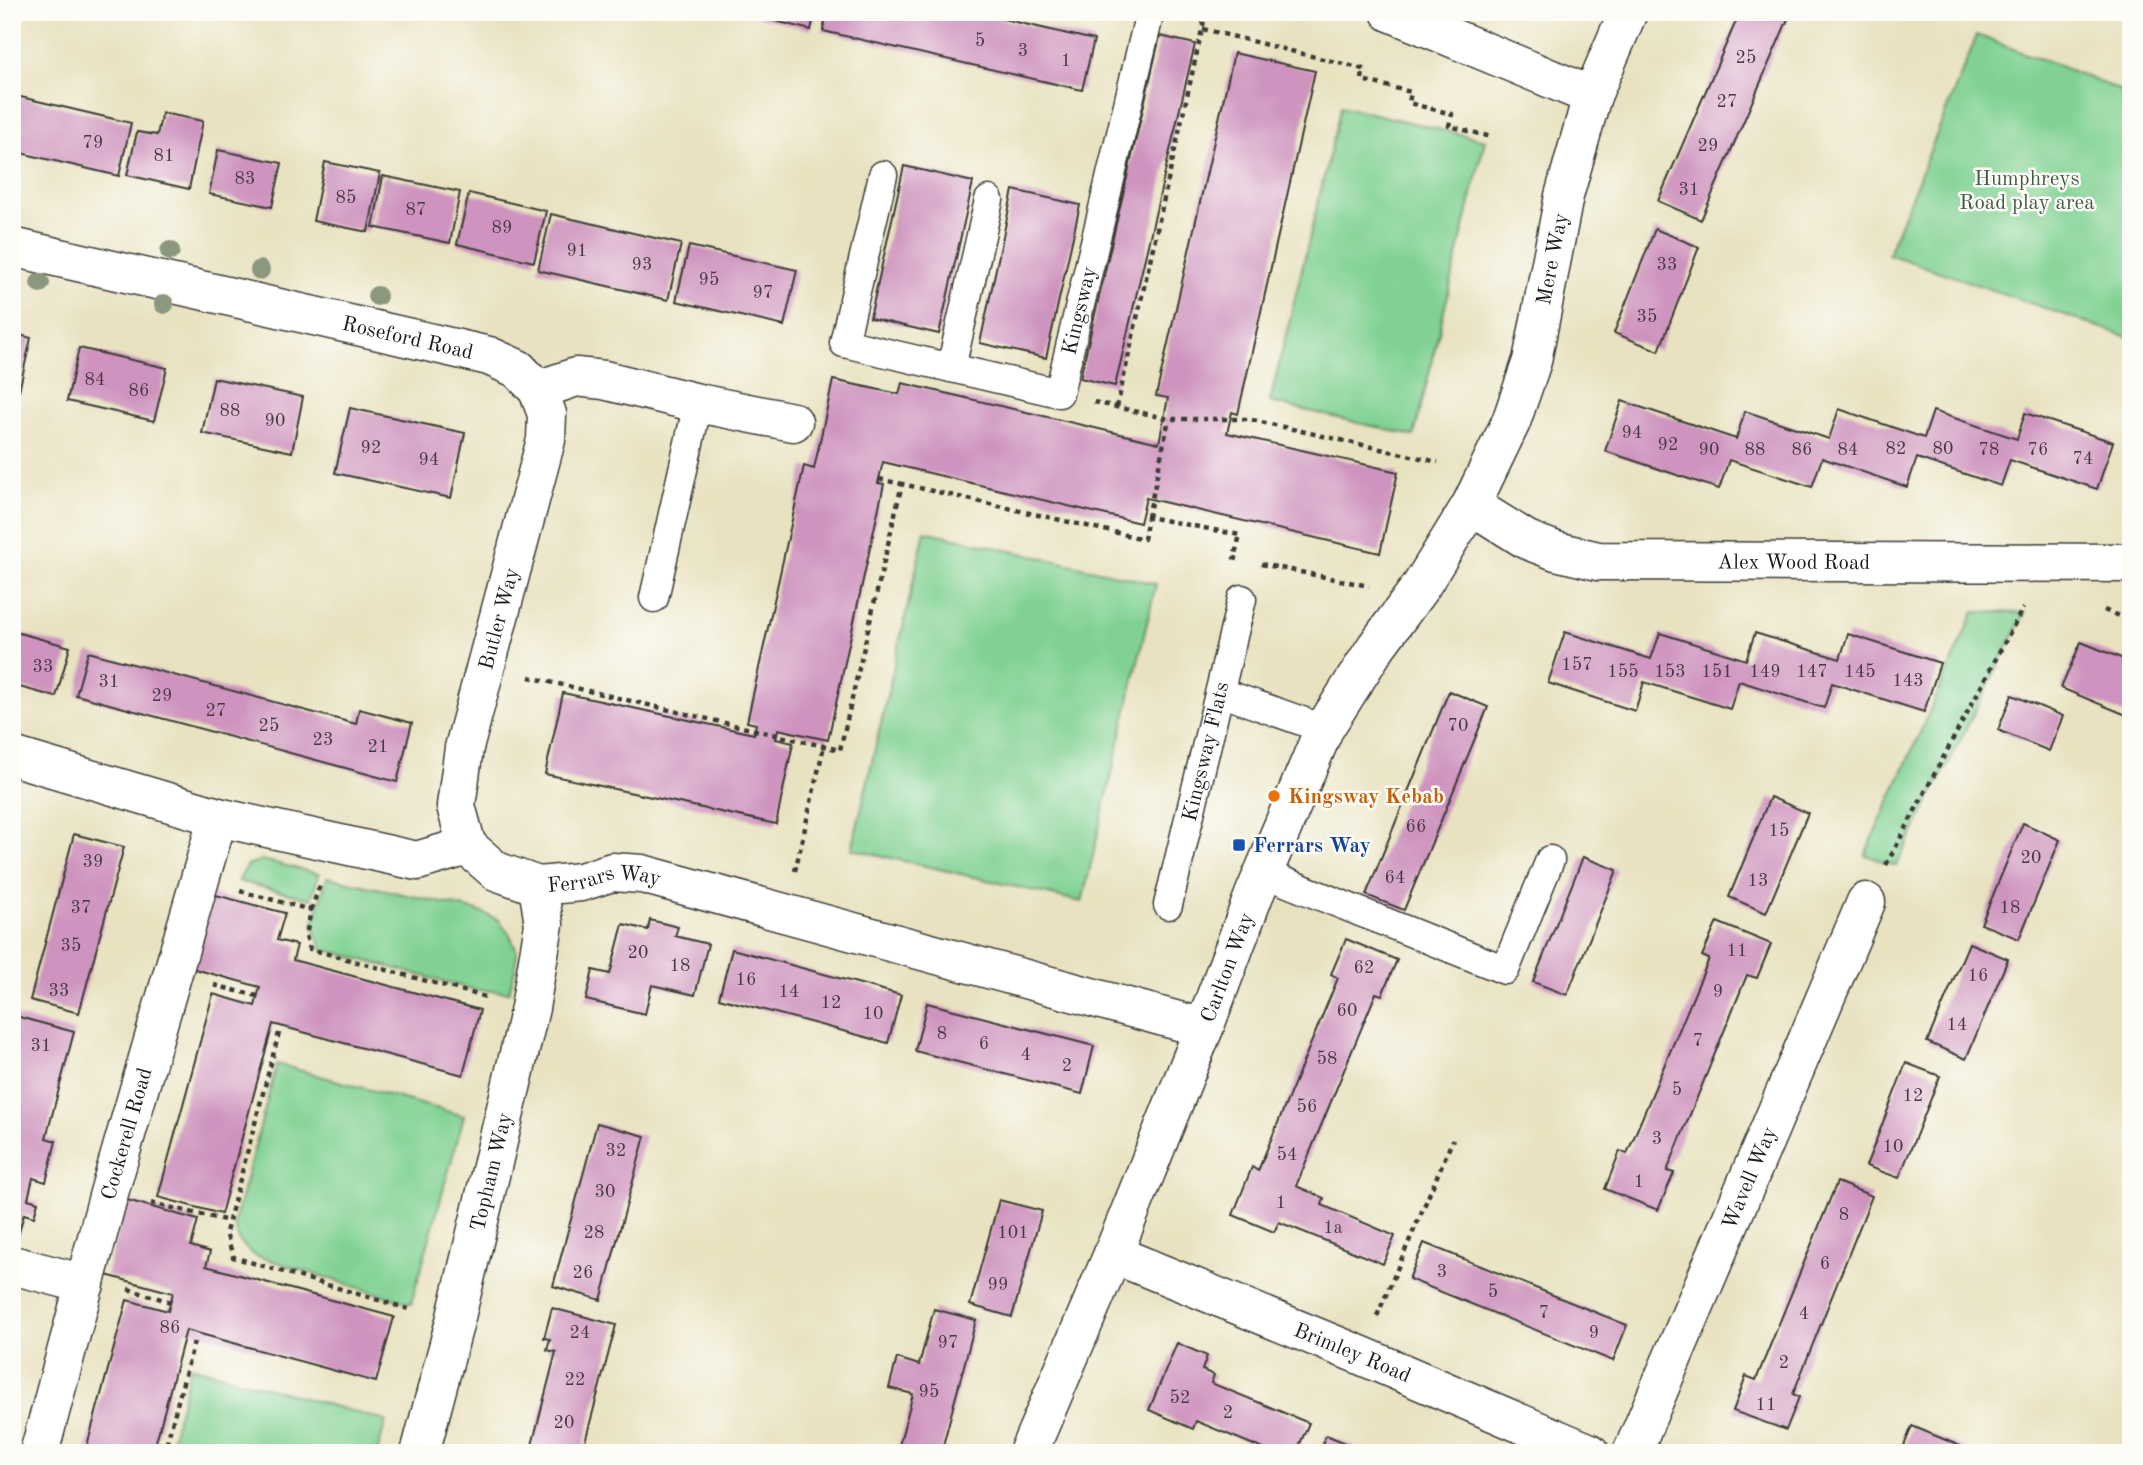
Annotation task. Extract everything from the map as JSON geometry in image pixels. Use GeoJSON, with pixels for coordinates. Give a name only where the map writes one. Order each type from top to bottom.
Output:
{"type":"FeatureCollection","features":[{"type":"Feature","properties":{"kind":"street"},"geometry":{"type":"LineString","coordinates":[[1390,12],[1592,96]]}},
{"type":"Feature","properties":{"kind":"street","name":"Mere Way"},"geometry":{"type":"LineString","coordinates":[[1471,505],[1511,422],[1532,361],[1564,197],[1592,96],[1628,12]]}},
{"type":"Feature","properties":{"kind":"street","name":"Roseford Road"},"geometry":{"type":"LineString","coordinates":[[12,247],[489,356],[518,369],[538,390]]}},
{"type":"Feature","properties":{"kind":"street"},"geometry":{"type":"LineString","coordinates":[[538,390],[576,377],[604,380],[793,422]]}},
{"type":"Feature","properties":{"kind":"street","name":"Butler Way"},"geometry":{"type":"LineString","coordinates":[[467,846],[456,806],[464,748],[546,440],[547,414],[538,390]]}},
{"type":"Feature","properties":{"kind":"street","name":"Alex Wood Road"},"geometry":{"type":"LineString","coordinates":[[1471,505],[1527,540],[1556,551],[1598,561],[2131,563]]}},
{"type":"Feature","properties":{"kind":"street","name":"Carlton Way"},"geometry":{"type":"LineString","coordinates":[[1028,1453],[1113,1254],[1324,729],[1376,647],[1421,586],[1471,505]]}},
{"type":"Feature","properties":{"kind":"street"},"geometry":{"type":"LineString","coordinates":[[12,756],[218,817],[416,861],[467,846]]}},
{"type":"Feature","properties":{"kind":"street","name":"Cockerell Road"},"geometry":{"type":"LineString","coordinates":[[39,1453],[109,1193],[218,817]]}},
{"type":"Feature","properties":{"kind":"street","name":"Ferrars Way"},"geometry":{"type":"LineString","coordinates":[[467,846],[496,871],[538,886],[581,882],[612,872],[642,874],[1204,1028]]}},
{"type":"Feature","properties":{"kind":"street","name":"Topham Way"},"geometry":{"type":"LineString","coordinates":[[420,1453],[455,1321],[530,1008],[544,923],[538,886]]}},
{"type":"Feature","properties":{"kind":"street","name":"Wavell Way"},"geometry":{"type":"LineString","coordinates":[[1632,1453],[1866,902]]}},
{"type":"Feature","properties":{"kind":"street","name":"Brimley Road"},"geometry":{"type":"LineString","coordinates":[[1113,1254],[1590,1453]]}},
{"type":"Feature","properties":{"kind":"street"},"geometry":{"type":"LineString","coordinates":[[12,1265],[85,1284]]}},
{"type":"Feature","properties":{"kind":"lane","name":"Kingsway"},"geometry":{"type":"LineString","coordinates":[[1059,393],[1150,12]]}},
{"type":"Feature","properties":{"kind":"lane"},"geometry":{"type":"LineString","coordinates":[[883,175],[844,344],[1059,393]]}},
{"type":"Feature","properties":{"kind":"lane"},"geometry":{"type":"LineString","coordinates":[[951,369],[989,200]]}},
{"type":"Feature","properties":{"kind":"lane"},"geometry":{"type":"LineString","coordinates":[[654,598],[698,403]]}},
{"type":"Feature","properties":{"kind":"lane","name":"Kingsway Flats"},"geometry":{"type":"LineString","coordinates":[[1168,905],[1242,599]]}},
{"type":"Feature","properties":{"kind":"lane"},"geometry":{"type":"LineString","coordinates":[[1220,692],[1324,729]]}},
{"type":"Feature","properties":{"kind":"lane"},"geometry":{"type":"LineString","coordinates":[[1264,873],[1505,971],[1550,860]]}},
{"type":"Feature","properties":{"kind":"path"},"geometry":{"type":"LineString","coordinates":[[1116,407],[1206,12]]}},
{"type":"Feature","properties":{"kind":"path"},"geometry":{"type":"LineString","coordinates":[[1202,29],[1363,69],[1362,80],[1411,92],[1409,103],[1452,114],[1449,126],[1491,137]]}},
{"type":"Feature","properties":{"kind":"path"},"geometry":{"type":"LineString","coordinates":[[1059,393],[1169,419],[1248,418],[1438,462]]}},
{"type":"Feature","properties":{"kind":"path"},"geometry":{"type":"LineString","coordinates":[[879,479],[1144,539],[1169,419]]}},
{"type":"Feature","properties":{"kind":"path"},"geometry":{"type":"LineString","coordinates":[[486,666],[840,750],[902,484]]}},
{"type":"Feature","properties":{"kind":"path"},"geometry":{"type":"LineString","coordinates":[[1148,517],[1240,535],[1234,558],[1247,561]]}},
{"type":"Feature","properties":{"kind":"path"},"geometry":{"type":"LineString","coordinates":[[1259,564],[1373,587]]}},
{"type":"Feature","properties":{"kind":"path"},"geometry":{"type":"LineString","coordinates":[[1866,902],[2023,608]]}},
{"type":"Feature","properties":{"kind":"path"},"geometry":{"type":"LineString","coordinates":[[2104,610],[2131,621]]}},
{"type":"Feature","properties":{"kind":"path"},"geometry":{"type":"LineString","coordinates":[[784,913],[824,746]]}},
{"type":"Feature","properties":{"kind":"path"},"geometry":{"type":"LineString","coordinates":[[200,878],[311,910],[306,936],[310,949],[530,1008]]}},
{"type":"Feature","properties":{"kind":"path"},"geometry":{"type":"LineString","coordinates":[[279,1033],[226,1232],[233,1257],[455,1321]]}},
{"type":"Feature","properties":{"kind":"path"},"geometry":{"type":"LineString","coordinates":[[1360,1355],[1453,1139]]}},
{"type":"Feature","properties":{"kind":"path"},"geometry":{"type":"LineString","coordinates":[[109,1193],[229,1221]]}},
{"type":"Feature","properties":{"kind":"path"},"geometry":{"type":"LineString","coordinates":[[164,1453],[195,1338]]}},
{"type":"Feature","properties":{"kind":"green space","name":"Humphreys Road play area"},"geometry":{"type":"Polygon","coordinates":[[[1977,35],[2131,95],[2131,338],[1888,254],[1977,35]]]}},
{"type":"Feature","properties":{"kind":"green space"},"geometry":{"type":"Polygon","coordinates":[[[1341,106],[1485,140],[1414,436],[1270,402],[1341,106]]]}},
{"type":"Feature","properties":{"kind":"green space"},"geometry":{"type":"Polygon","coordinates":[[[925,531],[1156,584],[1082,902],[852,849],[925,531]]]}},
{"type":"Feature","properties":{"kind":"green space"},"geometry":{"type":"Polygon","coordinates":[[[1974,612],[2025,613],[1896,866],[1865,855],[1974,612]]]}},
{"type":"Feature","properties":{"kind":"green space"},"geometry":{"type":"Polygon","coordinates":[[[262,860],[319,874],[311,899],[238,881],[248,865],[262,860]]]}},
{"type":"Feature","properties":{"kind":"green space"},"geometry":{"type":"Polygon","coordinates":[[[327,877],[478,911],[499,920],[510,935],[517,952],[509,992],[475,990],[322,949],[313,926],[327,877]]]}},
{"type":"Feature","properties":{"kind":"green space"},"geometry":{"type":"Polygon","coordinates":[[[277,1064],[464,1116],[411,1304],[254,1255],[239,1241],[234,1224],[277,1064]]]}},
{"type":"Feature","properties":{"kind":"green space"},"geometry":{"type":"Polygon","coordinates":[[[191,1366],[386,1421],[377,1453],[168,1453],[191,1366]]]}},
{"type":"Feature","properties":{"kind":"building"},"geometry":{"type":"Polygon","coordinates":[[[739,12],[815,12],[811,30],[739,12]]]}},
{"type":"Feature","properties":{"kind":"building"},"geometry":{"type":"Polygon","coordinates":[[[827,12],[973,12],[1094,40],[1082,90],[823,31],[827,12]]]}},
{"type":"Feature","properties":{"kind":"building"},"geometry":{"type":"Polygon","coordinates":[[[1740,12],[1791,12],[1701,220],[1658,201],[1740,12]]]}},
{"type":"Feature","properties":{"kind":"building"},"geometry":{"type":"Polygon","coordinates":[[[1160,36],[1195,44],[1115,386],[1080,378],[1160,36]]]}},
{"type":"Feature","properties":{"kind":"building"},"geometry":{"type":"Polygon","coordinates":[[[1234,53],[1315,71],[1238,414],[1232,412],[1227,433],[1398,472],[1380,553],[1146,498],[1140,523],[883,462],[878,483],[884,484],[828,740],[778,729],[776,739],[793,743],[776,824],[545,774],[563,693],[754,734],[756,724],[747,722],[804,466],[814,469],[833,380],[899,394],[902,383],[1159,443],[1168,398],[1156,396],[1234,53]]]}},
{"type":"Feature","properties":{"kind":"building"},"geometry":{"type":"Polygon","coordinates":[[[12,95],[131,123],[119,176],[12,151],[12,95]]]}},
{"type":"Feature","properties":{"kind":"building"},"geometry":{"type":"Polygon","coordinates":[[[162,113],[203,121],[189,189],[127,175],[137,132],[157,135],[162,113]]]}},
{"type":"Feature","properties":{"kind":"building"},"geometry":{"type":"Polygon","coordinates":[[[218,150],[282,163],[272,207],[209,194],[218,150]]]}},
{"type":"Feature","properties":{"kind":"building"},"geometry":{"type":"Polygon","coordinates":[[[325,162],[380,173],[368,232],[313,221],[325,162]]]}},
{"type":"Feature","properties":{"kind":"building"},"geometry":{"type":"Polygon","coordinates":[[[904,166],[973,182],[939,334],[870,318],[904,166]]]}},
{"type":"Feature","properties":{"kind":"building"},"geometry":{"type":"Polygon","coordinates":[[[383,176],[460,192],[450,243],[373,227],[383,176]]]}},
{"type":"Feature","properties":{"kind":"building"},"geometry":{"type":"Polygon","coordinates":[[[1013,190],[1080,205],[1046,358],[980,343],[1013,190]]]}},
{"type":"Feature","properties":{"kind":"building"},"geometry":{"type":"Polygon","coordinates":[[[469,193],[546,211],[534,262],[457,244],[469,193]]]}},
{"type":"Feature","properties":{"kind":"building"},"geometry":{"type":"Polygon","coordinates":[[[551,214],[681,244],[668,300],[538,270],[551,214]]]}},
{"type":"Feature","properties":{"kind":"building"},"geometry":{"type":"Polygon","coordinates":[[[1655,229],[1699,247],[1659,351],[1614,333],[1655,229]]]}},
{"type":"Feature","properties":{"kind":"building"},"geometry":{"type":"Polygon","coordinates":[[[689,246],[797,270],[784,326],[676,301],[689,246]]]}},
{"type":"Feature","properties":{"kind":"building"},"geometry":{"type":"Polygon","coordinates":[[[12,333],[31,338],[19,391],[12,390],[12,333]]]}},
{"type":"Feature","properties":{"kind":"building"},"geometry":{"type":"Polygon","coordinates":[[[79,348],[167,368],[154,421],[67,401],[79,348]]]}},
{"type":"Feature","properties":{"kind":"building"},"geometry":{"type":"Polygon","coordinates":[[[214,378],[303,397],[292,452],[202,433],[214,378]]]}},
{"type":"Feature","properties":{"kind":"building"},"geometry":{"type":"Polygon","coordinates":[[[1622,401],[1736,439],[1745,411],[1829,439],[1839,409],[1924,438],[1933,411],[2017,439],[2025,413],[2113,442],[2097,489],[2010,460],[2001,486],[1917,458],[1907,487],[1822,458],[1812,487],[1729,460],[1719,489],[1605,451],[1622,401]]]}},
{"type":"Feature","properties":{"kind":"building"},"geometry":{"type":"Polygon","coordinates":[[[350,408],[465,433],[451,498],[335,473],[350,408]]]}},
{"type":"Feature","properties":{"kind":"building"},"geometry":{"type":"Polygon","coordinates":[[[12,631],[70,647],[56,697],[12,685],[12,631]]]}},
{"type":"Feature","properties":{"kind":"building"},"geometry":{"type":"Polygon","coordinates":[[[1565,632],[1651,659],[1660,633],[1746,660],[1755,633],[1840,659],[1848,634],[1940,663],[1924,712],[1832,683],[1824,708],[1739,681],[1730,709],[1644,682],[1635,711],[1548,683],[1565,632]]]}},
{"type":"Feature","properties":{"kind":"building"},"geometry":{"type":"Polygon","coordinates":[[[2081,642],[2131,662],[2131,717],[2061,688],[2081,642]]]}},
{"type":"Feature","properties":{"kind":"building"},"geometry":{"type":"Polygon","coordinates":[[[88,652],[356,724],[359,709],[412,723],[397,782],[76,695],[88,652]]]}},
{"type":"Feature","properties":{"kind":"building"},"geometry":{"type":"Polygon","coordinates":[[[1449,691],[1488,707],[1404,910],[1366,895],[1449,691]]]}},
{"type":"Feature","properties":{"kind":"building"},"geometry":{"type":"Polygon","coordinates":[[[2012,695],[2063,716],[2049,751],[1998,730],[2012,695]]]}},
{"type":"Feature","properties":{"kind":"building"},"geometry":{"type":"Polygon","coordinates":[[[1770,797],[1808,813],[1766,913],[1729,897],[1770,797]]]}},
{"type":"Feature","properties":{"kind":"building"},"geometry":{"type":"Polygon","coordinates":[[[2023,823],[2060,840],[2019,939],[1981,924],[2023,823]]]}},
{"type":"Feature","properties":{"kind":"building"},"geometry":{"type":"Polygon","coordinates":[[[74,834],[124,847],[79,1013],[30,1000],[74,834]]]}},
{"type":"Feature","properties":{"kind":"building"},"geometry":{"type":"Polygon","coordinates":[[[1583,857],[1617,870],[1567,995],[1533,982],[1583,857]]]}},
{"type":"Feature","properties":{"kind":"building"},"geometry":{"type":"Polygon","coordinates":[[[212,894],[285,913],[277,940],[297,945],[293,960],[480,1010],[463,1075],[273,1024],[221,1214],[158,1197],[213,994],[255,1006],[260,987],[191,968],[212,894]]]}},
{"type":"Feature","properties":{"kind":"building"},"geometry":{"type":"Polygon","coordinates":[[[650,920],[678,927],[675,936],[708,944],[695,995],[652,985],[645,1014],[586,1000],[593,970],[610,974],[623,924],[648,930],[650,920]]]}},
{"type":"Feature","properties":{"kind":"building"},"geometry":{"type":"Polygon","coordinates":[[[1717,922],[1771,944],[1757,978],[1747,975],[1667,1171],[1674,1173],[1658,1210],[1605,1189],[1620,1151],[1627,1154],[1709,959],[1702,956],[1717,922]]]}},
{"type":"Feature","properties":{"kind":"building"},"geometry":{"type":"Polygon","coordinates":[[[1346,939],[1397,960],[1382,995],[1376,993],[1296,1186],[1324,1198],[1322,1205],[1395,1236],[1383,1264],[1279,1222],[1274,1232],[1233,1215],[1252,1167],[1258,1171],[1338,978],[1331,974],[1346,939]]]}},
{"type":"Feature","properties":{"kind":"building"},"geometry":{"type":"Polygon","coordinates":[[[1969,943],[2008,959],[1966,1059],[1927,1042],[1969,943]]]}},
{"type":"Feature","properties":{"kind":"building"},"geometry":{"type":"Polygon","coordinates":[[[732,949],[901,995],[888,1043],[719,998],[732,949]]]}},
{"type":"Feature","properties":{"kind":"building"},"geometry":{"type":"Polygon","coordinates":[[[927,1003],[1094,1046],[1082,1094],[915,1051],[927,1003]]]}},
{"type":"Feature","properties":{"kind":"building"},"geometry":{"type":"Polygon","coordinates":[[[12,1015],[74,1032],[46,1138],[56,1141],[46,1182],[33,1178],[28,1199],[38,1202],[34,1217],[24,1214],[18,1236],[12,1235],[12,1015]]]}},
{"type":"Feature","properties":{"kind":"building"},"geometry":{"type":"Polygon","coordinates":[[[1906,1063],[1940,1076],[1899,1178],[1866,1166],[1906,1063]]]}},
{"type":"Feature","properties":{"kind":"building"},"geometry":{"type":"Polygon","coordinates":[[[597,1123],[645,1136],[601,1300],[553,1286],[597,1123]]]}},
{"type":"Feature","properties":{"kind":"building"},"geometry":{"type":"Polygon","coordinates":[[[1837,1182],[1872,1196],[1793,1394],[1799,1397],[1786,1430],[1733,1411],[1746,1376],[1756,1380],[1837,1182]]]}},
{"type":"Feature","properties":{"kind":"building"},"geometry":{"type":"Polygon","coordinates":[[[127,1200],[198,1220],[191,1246],[210,1252],[206,1266],[394,1317],[376,1382],[186,1330],[153,1453],[85,1453],[127,1300],[168,1311],[173,1293],[106,1275],[127,1200]]]}},
{"type":"Feature","properties":{"kind":"building"},"geometry":{"type":"Polygon","coordinates":[[[999,1200],[1042,1211],[1012,1317],[970,1305],[999,1200]]]}},
{"type":"Feature","properties":{"kind":"building"},"geometry":{"type":"Polygon","coordinates":[[[1424,1243],[1627,1325],[1613,1361],[1409,1279],[1424,1243]]]}},
{"type":"Feature","properties":{"kind":"building"},"geometry":{"type":"Polygon","coordinates":[[[552,1308],[616,1325],[582,1453],[530,1453],[556,1352],[547,1350],[550,1339],[544,1338],[552,1308]]]}},
{"type":"Feature","properties":{"kind":"building"},"geometry":{"type":"Polygon","coordinates":[[[934,1309],[976,1320],[941,1453],[897,1453],[913,1394],[889,1388],[897,1358],[919,1365],[934,1309]]]}},
{"type":"Feature","properties":{"kind":"building"},"geometry":{"type":"Polygon","coordinates":[[[1177,1343],[1207,1356],[1202,1370],[1214,1375],[1211,1383],[1309,1423],[1296,1453],[1273,1453],[1196,1421],[1193,1429],[1149,1410],[1177,1343]]]}},
{"type":"Feature","properties":{"kind":"building"},"geometry":{"type":"Polygon","coordinates":[[[1912,1426],[1977,1453],[1901,1453],[1912,1426]]]}},
{"type":"Feature","properties":{"kind":"building"},"geometry":{"type":"Polygon","coordinates":[[[1326,1435],[1370,1453],[1319,1453],[1326,1435]]]}},
{"type":"Feature","properties":{"kind":"place","name":"Kingsway Kebab"},"geometry":{"type":"Point","coordinates":[1274,796]}},
{"type":"Feature","properties":{"kind":"place","name":"Ferrars Way"},"geometry":{"type":"Point","coordinates":[1239,845]}}]}
